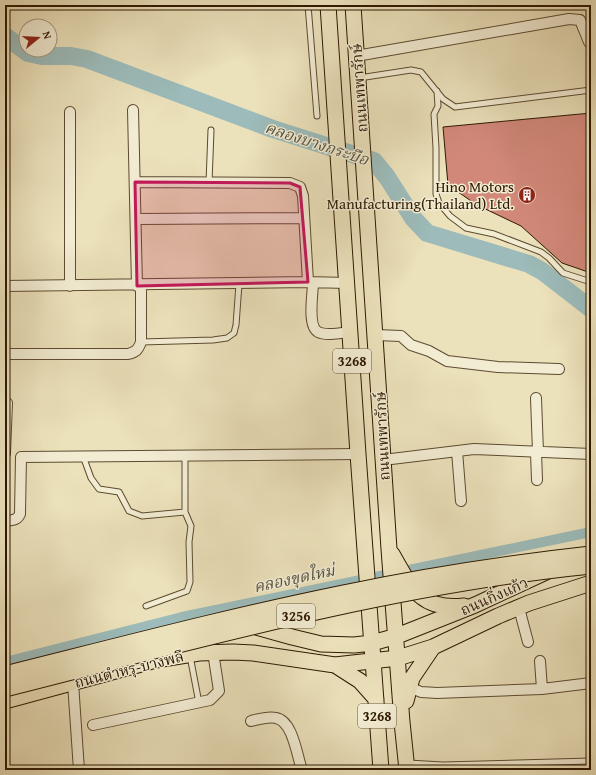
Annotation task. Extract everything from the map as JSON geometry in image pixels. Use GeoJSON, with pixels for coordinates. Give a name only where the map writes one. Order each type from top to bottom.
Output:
{"type":"FeatureCollection","features":[{"type":"Feature","properties":{"kind":"main road","name":"ถนนเทพารักษ์"},"geometry":{"type":"LineString","coordinates":[[328,5],[381,770]]}},
{"type":"Feature","properties":{"kind":"main road","name":"ถนนเทพารักษ์"},"geometry":{"type":"LineString","coordinates":[[353,5],[389,549],[402,722],[407,767]]}},
{"type":"Feature","properties":{"kind":"main road"},"geometry":{"type":"LineString","coordinates":[[389,549],[409,584],[419,596],[428,602],[450,607],[475,605]]}},
{"type":"Feature","properties":{"kind":"main road","name":"ถนนกิ่งแก้ว"},"geometry":{"type":"LineString","coordinates":[[396,629],[475,605],[591,553]]}},
{"type":"Feature","properties":{"kind":"main road","name":"3256"},"geometry":{"type":"LineString","coordinates":[[5,674],[343,593],[456,572],[591,553]]}},
{"type":"Feature","properties":{"kind":"main road","name":"3256"},"geometry":{"type":"LineString","coordinates":[[5,689],[229,632],[300,616],[502,577],[591,566]]}},
{"type":"Feature","properties":{"kind":"main road","name":"ถนนกิ่งแก้ว"},"geometry":{"type":"LineString","coordinates":[[398,658],[433,647],[518,608],[587,585]]}},
{"type":"Feature","properties":{"kind":"main road","name":"ถนนตำหรุ-บางพลี"},"geometry":{"type":"LineString","coordinates":[[5,666],[204,621],[239,623],[321,644],[342,645],[372,643],[396,629]]}},
{"type":"Feature","properties":{"kind":"main road"},"geometry":{"type":"LineString","coordinates":[[342,645],[354,638],[370,622]]}},
{"type":"Feature","properties":{"kind":"main road"},"geometry":{"type":"LineString","coordinates":[[402,722],[412,678],[433,647]]}},
{"type":"Feature","properties":{"kind":"main road","name":"ถนนตำหรุ-บางพลี"},"geometry":{"type":"LineString","coordinates":[[5,701],[156,660],[190,654],[233,652],[260,654],[335,665],[398,658]]}},
{"type":"Feature","properties":{"kind":"main road"},"geometry":{"type":"LineString","coordinates":[[335,665],[360,681],[376,699]]}},
{"type":"Feature","properties":{"kind":"street"},"geometry":{"type":"LineString","coordinates":[[356,56],[568,18],[580,20],[590,42]]}},
{"type":"Feature","properties":{"kind":"street"},"geometry":{"type":"LineString","coordinates":[[5,354],[128,354],[139,348],[141,342],[133,110]]}},
{"type":"Feature","properties":{"kind":"street"},"geometry":{"type":"LineString","coordinates":[[70,112],[70,286]]}},
{"type":"Feature","properties":{"kind":"street"},"geometry":{"type":"LineString","coordinates":[[135,182],[290,183],[300,186],[311,282],[311,318],[315,330],[325,333],[350,332]]}},
{"type":"Feature","properties":{"kind":"street"},"geometry":{"type":"LineString","coordinates":[[136,219],[304,218]]}},
{"type":"Feature","properties":{"kind":"street"},"geometry":{"type":"LineString","coordinates":[[5,286],[311,282],[347,283]]}},
{"type":"Feature","properties":{"kind":"street"},"geometry":{"type":"LineString","coordinates":[[376,335],[401,336],[411,345],[429,351],[447,361],[498,368],[559,369]]}},
{"type":"Feature","properties":{"kind":"street"},"geometry":{"type":"LineString","coordinates":[[536,398],[537,480]]}},
{"type":"Feature","properties":{"kind":"street"},"geometry":{"type":"LineString","coordinates":[[8,403],[5,453],[21,457],[358,454]]}},
{"type":"Feature","properties":{"kind":"street"},"geometry":{"type":"LineString","coordinates":[[383,460],[474,449],[591,454]]}},
{"type":"Feature","properties":{"kind":"street"},"geometry":{"type":"LineString","coordinates":[[457,451],[461,501]]}},
{"type":"Feature","properties":{"kind":"street"},"geometry":{"type":"LineString","coordinates":[[5,521],[14,520],[18,518],[20,514],[21,457]]}},
{"type":"Feature","properties":{"kind":"street"},"geometry":{"type":"LineString","coordinates":[[518,608],[528,642]]}},
{"type":"Feature","properties":{"kind":"street"},"geometry":{"type":"LineString","coordinates":[[93,724],[210,700],[219,691],[213,652]]}},
{"type":"Feature","properties":{"kind":"street"},"geometry":{"type":"LineString","coordinates":[[540,661],[542,689]]}},
{"type":"Feature","properties":{"kind":"street"},"geometry":{"type":"LineString","coordinates":[[73,683],[79,770]]}},
{"type":"Feature","properties":{"kind":"street"},"geometry":{"type":"LineString","coordinates":[[409,687],[421,692],[437,694],[542,689],[591,683]]}},
{"type":"Feature","properties":{"kind":"street"},"geometry":{"type":"LineString","coordinates":[[251,721],[269,717],[278,718],[288,727],[297,750],[302,770]]}},
{"type":"Feature","properties":{"kind":"lane"},"geometry":{"type":"LineString","coordinates":[[308,5],[317,116]]}},
{"type":"Feature","properties":{"kind":"lane"},"geometry":{"type":"LineString","coordinates":[[358,78],[411,70],[421,72],[443,99],[455,107],[591,90]]}},
{"type":"Feature","properties":{"kind":"lane"},"geometry":{"type":"LineString","coordinates":[[437,91],[438,106],[434,114],[436,194],[439,203],[450,216],[466,228],[494,234],[541,252],[563,273],[591,282]]}},
{"type":"Feature","properties":{"kind":"lane"},"geometry":{"type":"LineString","coordinates":[[209,183],[211,130]]}},
{"type":"Feature","properties":{"kind":"lane"},"geometry":{"type":"LineString","coordinates":[[141,342],[213,340],[227,338],[234,333],[236,325],[239,284]]}},
{"type":"Feature","properties":{"kind":"lane"},"geometry":{"type":"LineString","coordinates":[[146,606],[187,591],[190,582],[189,542],[191,526],[185,512],[185,455]]}},
{"type":"Feature","properties":{"kind":"lane"},"geometry":{"type":"LineString","coordinates":[[83,456],[91,478],[99,489],[119,492],[130,511],[142,516],[185,512]]}},
{"type":"Feature","properties":{"kind":"lane"},"geometry":{"type":"LineString","coordinates":[[190,654],[199,703]]}},
{"type":"Feature","properties":{"kind":"lane"},"geometry":{"type":"LineString","coordinates":[[407,767],[591,761]]}},
{"type":"Feature","properties":{"kind":"highlighted area"},"geometry":{"type":"Polygon","coordinates":[[[135,182],[290,183],[300,187],[308,282],[137,286],[135,182]]]}},
{"type":"Feature","properties":{"kind":"building","name":"Hino Motors Manufacturing(Thailand) Ltd."},"geometry":{"type":"Polygon","coordinates":[[[591,113],[591,273],[562,263],[521,226],[477,205],[448,185],[443,127],[591,113]]]}},
{"type":"Feature","properties":{"kind":"waterway","name":"คลองบางกระบือ"},"geometry":{"type":"LineString","coordinates":[[5,36],[28,53],[42,56],[71,56],[87,59],[273,129],[374,161],[387,177],[413,218],[427,233],[529,264],[542,271],[591,309]]}},
{"type":"Feature","properties":{"kind":"waterway","name":"คลองขุดใหม่"},"geometry":{"type":"LineString","coordinates":[[5,662],[182,617],[591,532]]}},
{"type":"Feature","properties":{"kind":"place","name":"Hino Motors Manufacturing(Thailand) Ltd."},"geometry":{"type":"Point","coordinates":[527,195]}}]}
